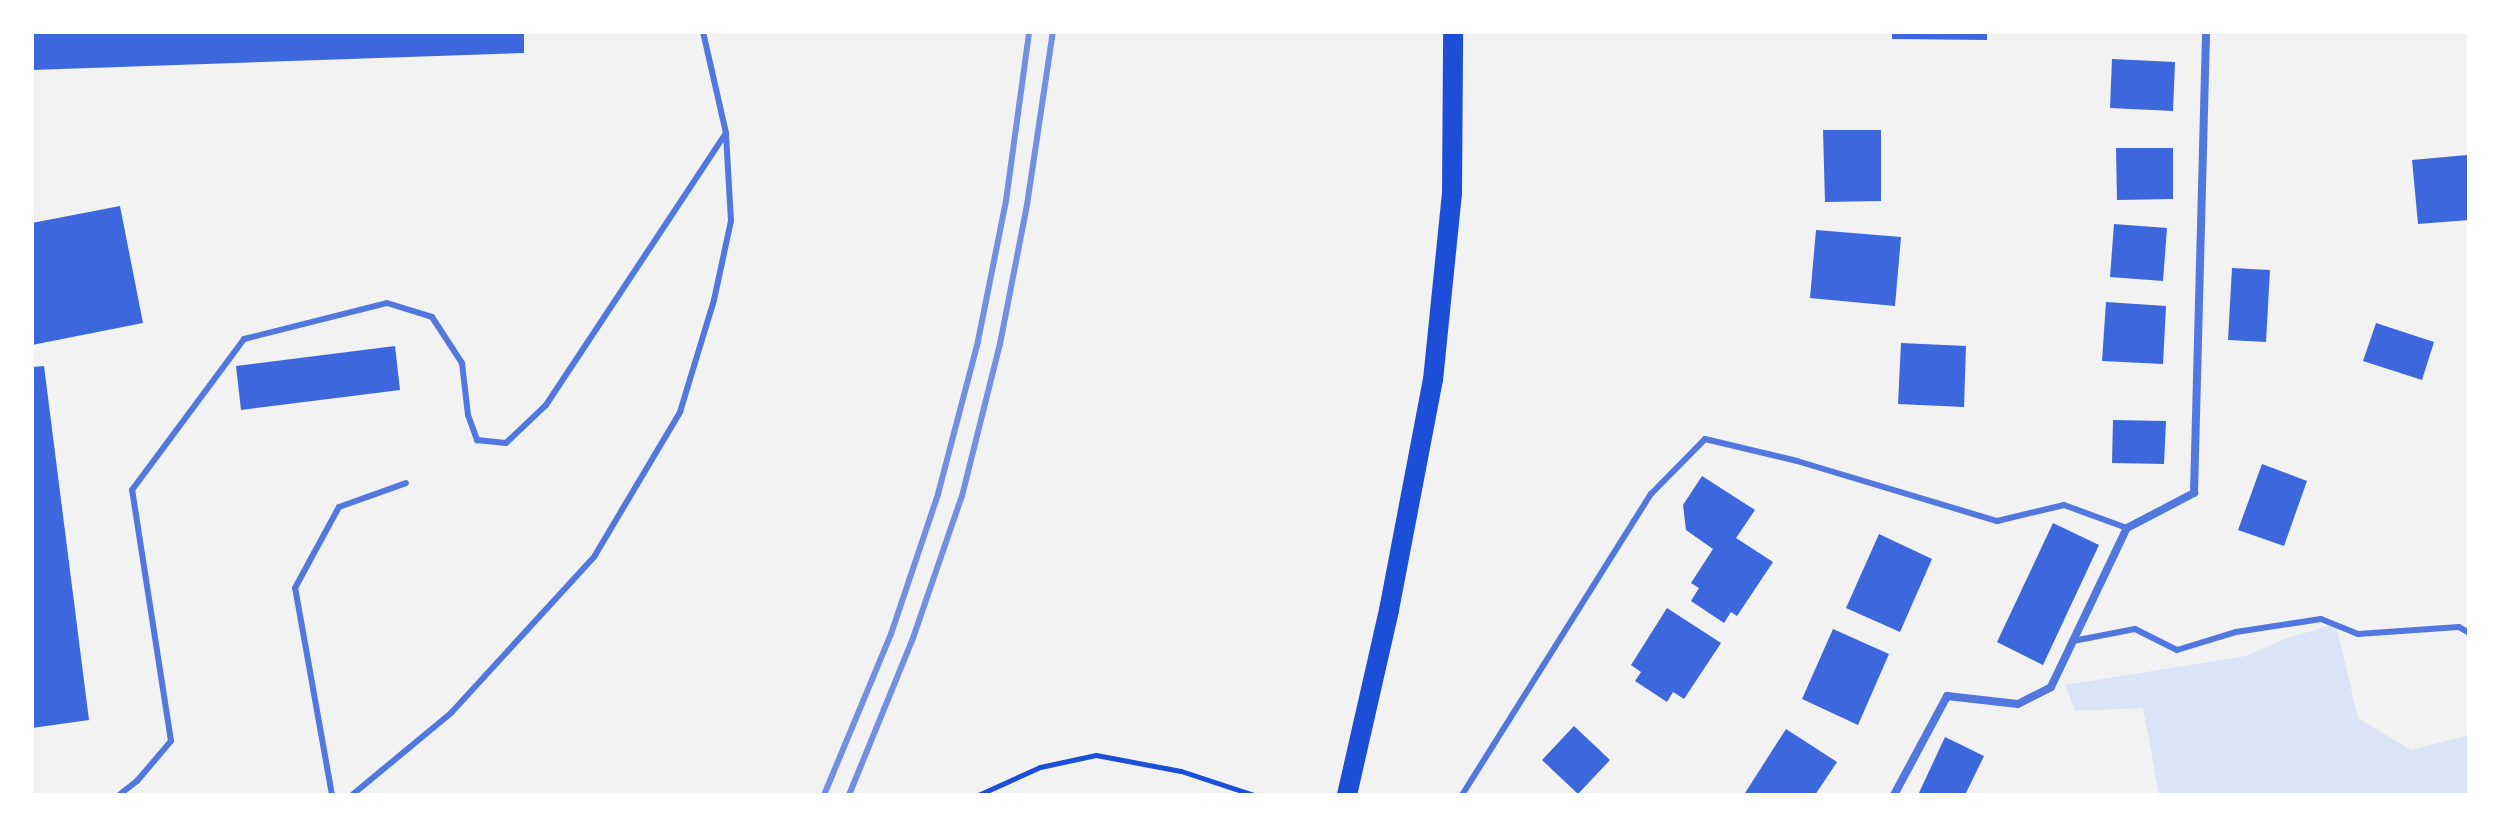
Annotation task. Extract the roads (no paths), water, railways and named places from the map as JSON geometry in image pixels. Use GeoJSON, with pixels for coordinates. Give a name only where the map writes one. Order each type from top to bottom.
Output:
{"type":"FeatureCollection","features":[{"type":"Feature","properties":{"kind":"main road"},"geometry":{"type":"LineString","coordinates":[[1347,795],[1389,610],[1433,380],[1452,193],[1453,32]]}},
{"type":"Feature","properties":{"kind":"street"},"geometry":{"type":"LineString","coordinates":[[1894,795],[1947,696],[2018,704],[2051,687],[2127,528],[2194,493],[2206,32]]}},
{"type":"Feature","properties":{"kind":"lane"},"geometry":{"type":"LineString","coordinates":[[352,795],[451,713],[594,557],[680,412],[714,300],[731,221],[726,133],[703,32]]}},
{"type":"Feature","properties":{"kind":"lane"},"geometry":{"type":"LineString","coordinates":[[119,795],[171,741],[132,490],[244,339],[387,303],[432,317],[462,363],[468,415],[477,440],[506,443],[546,405],[726,133]]}},
{"type":"Feature","properties":{"kind":"lane"},"geometry":{"type":"LineString","coordinates":[[1462,795],[1651,494],[1705,439],[1797,461],[1997,521],[2064,505],[2127,528]]}},
{"type":"Feature","properties":{"kind":"lane"},"geometry":{"type":"LineString","coordinates":[[332,795],[295,588],[339,507],[406,483]]}},
{"type":"Feature","properties":{"kind":"lane"},"geometry":{"type":"LineString","coordinates":[[2073,641],[2135,629],[2177,650],[2236,632],[2321,619],[2358,634],[2459,627],[2469,633]]}},
{"type":"Feature","properties":{"kind":"railway"},"geometry":{"type":"LineString","coordinates":[[824,795],[891,634],[938,494],[978,341],[1006,201],[1029,32]]}},
{"type":"Feature","properties":{"kind":"railway"},"geometry":{"type":"LineString","coordinates":[[849,795],[913,638],[962,496],[1000,344],[1027,205],[1053,32]]}}]}
